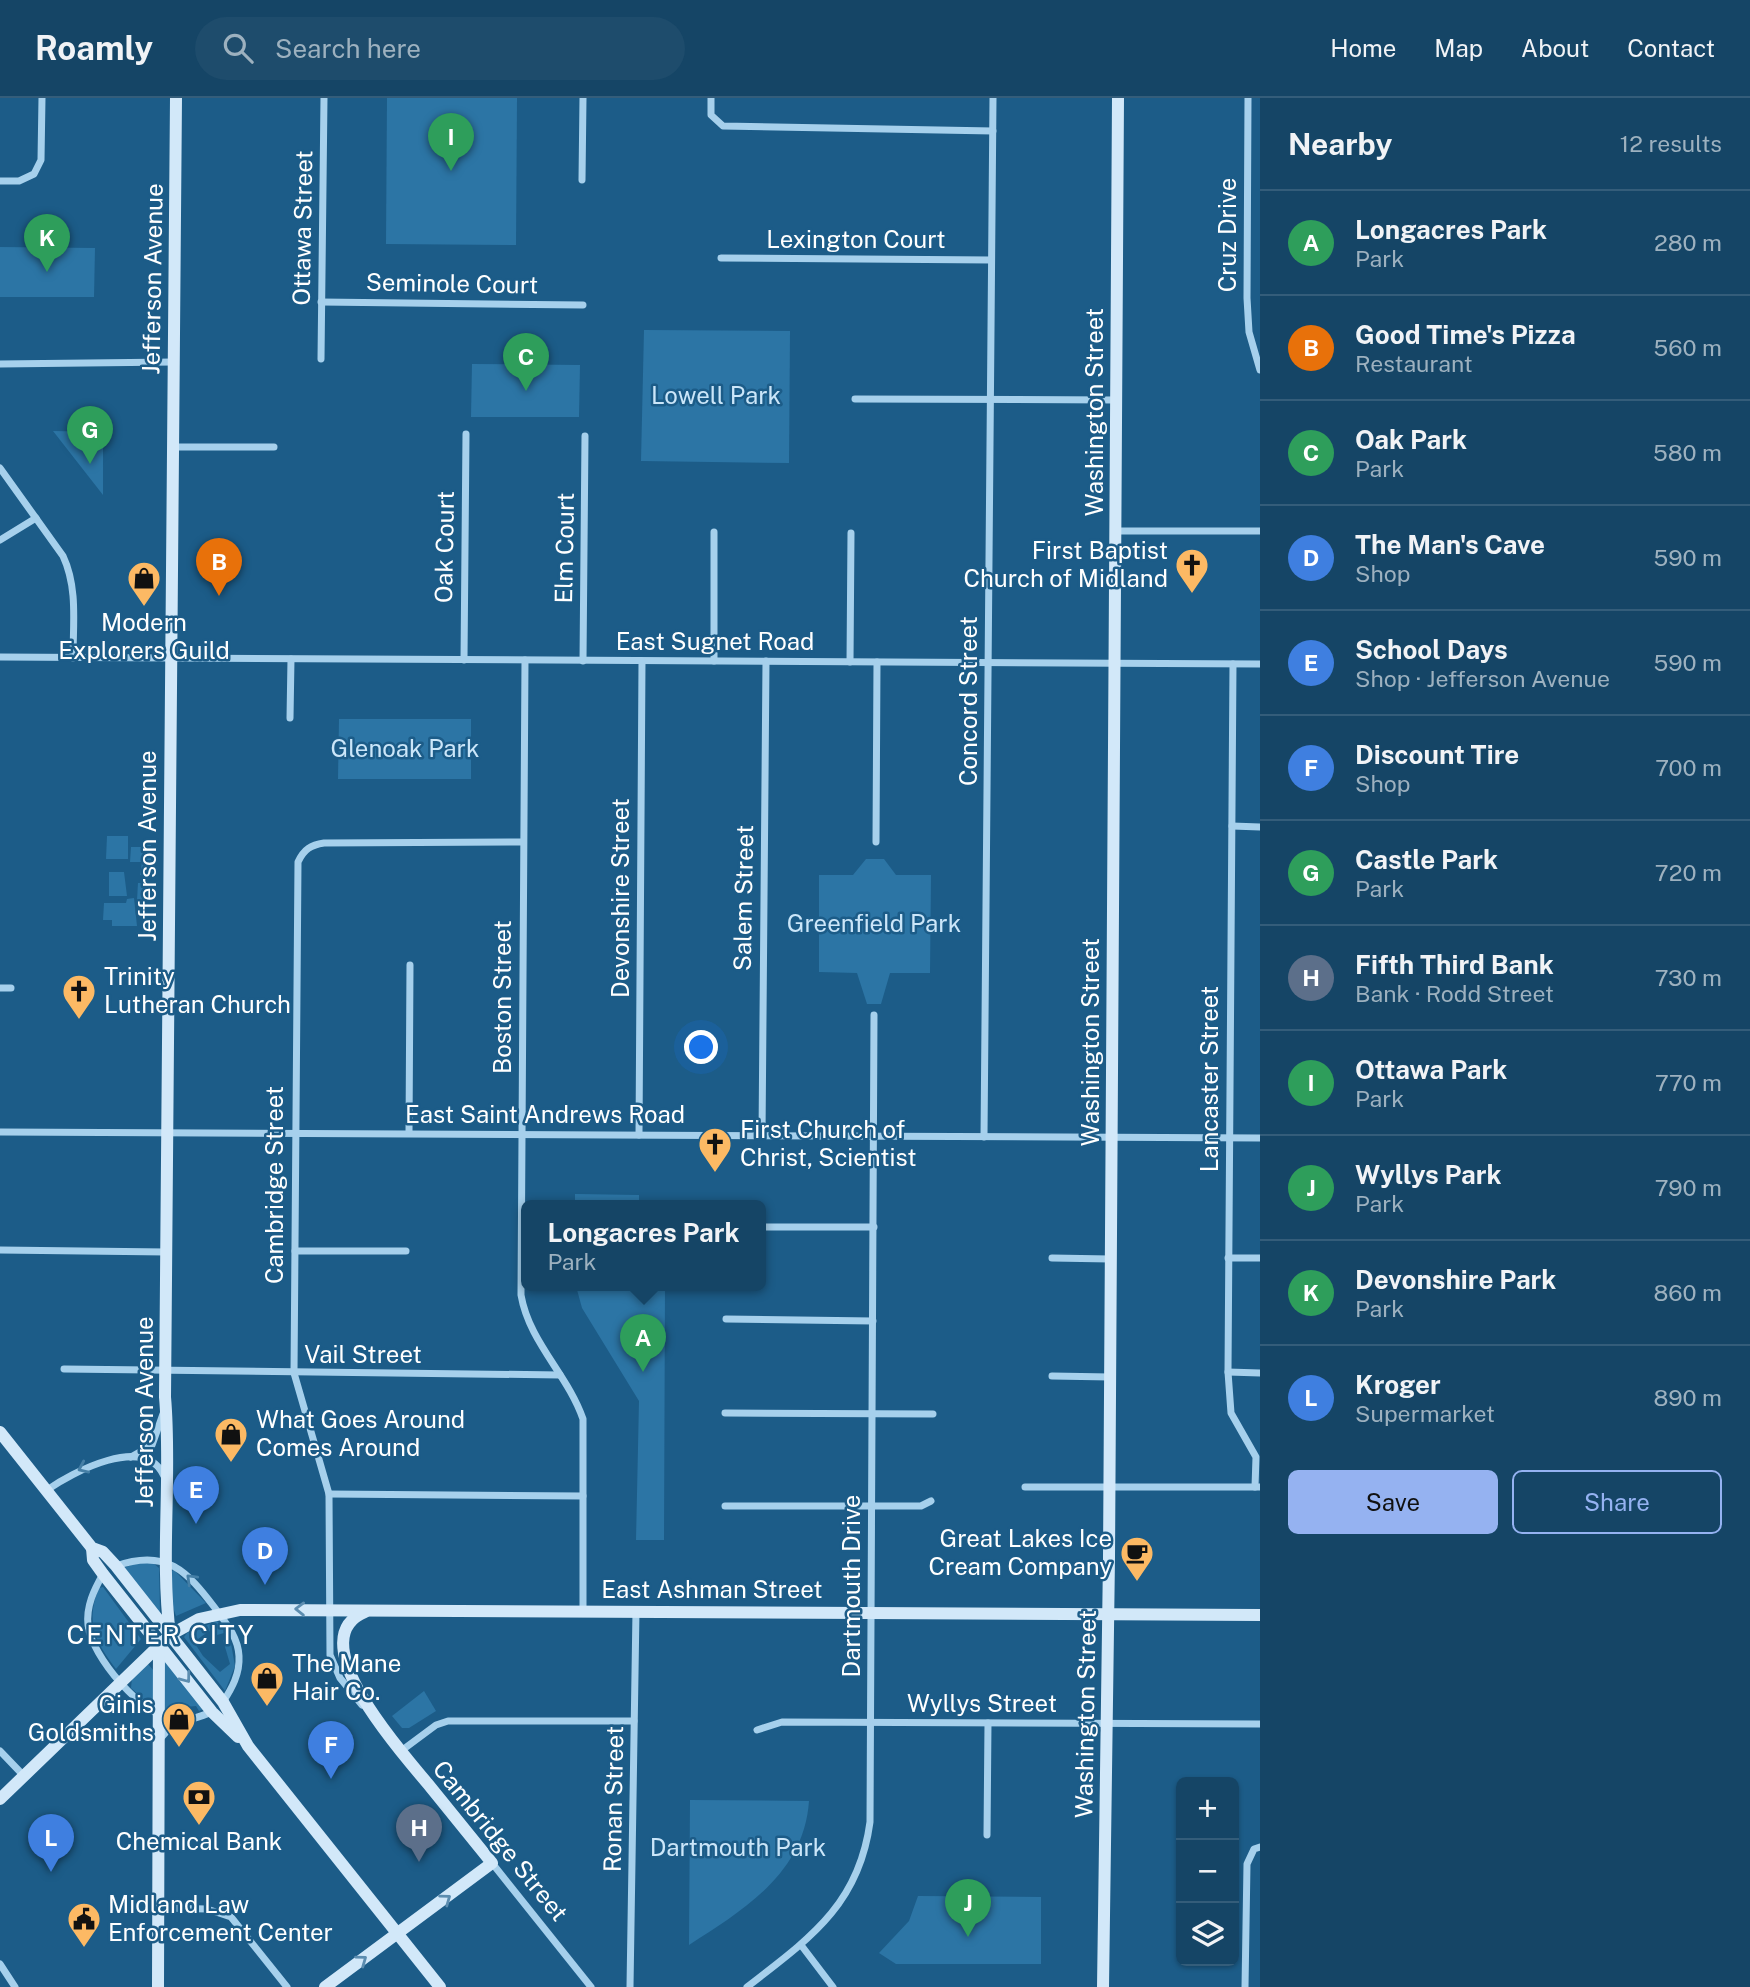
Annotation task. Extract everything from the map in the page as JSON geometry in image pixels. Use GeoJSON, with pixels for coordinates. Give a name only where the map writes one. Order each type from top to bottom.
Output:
{"type":"FeatureCollection","features":[{"type":"Feature","properties":{"kind":"street"},"geometry":{"type":"LineString","coordinates":[[0,181],[19,181],[34,174],[41,160],[42,98]]}},
{"type":"Feature","properties":{"kind":"street","name":"Jefferson Avenue"},"geometry":{"type":"LineString","coordinates":[[158,1987],[159,1716],[165,1639],[166,1486],[169,1442],[165,1373],[176,98]]}},
{"type":"Feature","properties":{"kind":"street","name":"Ottawa Street"},"geometry":{"type":"LineString","coordinates":[[321,359],[324,98]]}},
{"type":"Feature","properties":{"kind":"street"},"geometry":{"type":"LineString","coordinates":[[582,180],[583,98]]}},
{"type":"Feature","properties":{"kind":"street"},"geometry":{"type":"LineString","coordinates":[[711,98],[711,115],[723,126],[993,131]]}},
{"type":"Feature","properties":{"kind":"street","name":"Concord Street"},"geometry":{"type":"LineString","coordinates":[[984,1137],[993,98]]}},
{"type":"Feature","properties":{"kind":"street","name":"Washington Street"},"geometry":{"type":"LineString","coordinates":[[1103,1987],[1110,1377],[1118,98]]}},
{"type":"Feature","properties":{"kind":"street","name":"Cruz Drive"},"geometry":{"type":"LineString","coordinates":[[1248,98],[1247,298],[1249,332],[1260,370]]}},
{"type":"Feature","properties":{"kind":"street","name":"Lexington Court"},"geometry":{"type":"LineString","coordinates":[[722,258],[991,260]]}},
{"type":"Feature","properties":{"kind":"street","name":"Seminole Court"},"geometry":{"type":"LineString","coordinates":[[321,302],[583,305]]}},
{"type":"Feature","properties":{"kind":"street"},"geometry":{"type":"LineString","coordinates":[[0,364],[173,362]]}},
{"type":"Feature","properties":{"kind":"street"},"geometry":{"type":"LineString","coordinates":[[855,399],[1116,401]]}},
{"type":"Feature","properties":{"kind":"street","name":"Oak Court"},"geometry":{"type":"LineString","coordinates":[[464,660],[466,434]]}},
{"type":"Feature","properties":{"kind":"street","name":"Elm Court"},"geometry":{"type":"LineString","coordinates":[[583,661],[585,436]]}},
{"type":"Feature","properties":{"kind":"street"},"geometry":{"type":"LineString","coordinates":[[172,447],[274,447]]}},
{"type":"Feature","properties":{"kind":"street"},"geometry":{"type":"LineString","coordinates":[[0,468],[63,556],[72,583],[72,658]]}},
{"type":"Feature","properties":{"kind":"street"},"geometry":{"type":"LineString","coordinates":[[0,540],[36,518]]}},
{"type":"Feature","properties":{"kind":"street"},"geometry":{"type":"LineString","coordinates":[[1115,531],[1260,531]]}},
{"type":"Feature","properties":{"kind":"street"},"geometry":{"type":"LineString","coordinates":[[714,532],[714,661]]}},
{"type":"Feature","properties":{"kind":"street"},"geometry":{"type":"LineString","coordinates":[[850,662],[851,533]]}},
{"type":"Feature","properties":{"kind":"street","name":"East Sugnet Road"},"geometry":{"type":"LineString","coordinates":[[0,657],[1260,664]]}},
{"type":"Feature","properties":{"kind":"street"},"geometry":{"type":"LineString","coordinates":[[290,718],[291,659]]}},
{"type":"Feature","properties":{"kind":"street","name":"Boston Street"},"geometry":{"type":"LineString","coordinates":[[522,1200],[525,660]]}},
{"type":"Feature","properties":{"kind":"street","name":"Devonshire Street"},"geometry":{"type":"LineString","coordinates":[[639,1135],[642,661]]}},
{"type":"Feature","properties":{"kind":"street","name":"Salem Street"},"geometry":{"type":"LineString","coordinates":[[762,1136],[766,661]]}},
{"type":"Feature","properties":{"kind":"street"},"geometry":{"type":"LineString","coordinates":[[876,842],[877,662]]}},
{"type":"Feature","properties":{"kind":"street","name":"Lancaster Street"},"geometry":{"type":"LineString","coordinates":[[1233,664],[1228,1372],[1231,1413],[1255,1457],[1257,1487]]}},
{"type":"Feature","properties":{"kind":"street"},"geometry":{"type":"LineString","coordinates":[[1232,826],[1260,827]]}},
{"type":"Feature","properties":{"kind":"street","name":"Cambridge Street"},"geometry":{"type":"LineString","coordinates":[[523,842],[324,843],[312,845],[302,852],[298,873],[294,1374],[329,1494],[328,1644],[334,1665],[348,1689],[591,1987]]}},
{"type":"Feature","properties":{"kind":"street"},"geometry":{"type":"LineString","coordinates":[[409,1133],[410,965]]}},
{"type":"Feature","properties":{"kind":"street"},"geometry":{"type":"LineString","coordinates":[[0,988],[11,988]]}},
{"type":"Feature","properties":{"kind":"street","name":"Dartmouth Drive"},"geometry":{"type":"LineString","coordinates":[[747,1987],[801,1945],[825,1923],[842,1901],[861,1864],[870,1822],[874,1015]]}},
{"type":"Feature","properties":{"kind":"street","name":"East Saint Andrews Road"},"geometry":{"type":"LineString","coordinates":[[0,1132],[1260,1138]]}},
{"type":"Feature","properties":{"kind":"street"},"geometry":{"type":"LineString","coordinates":[[766,1227],[874,1227]]}},
{"type":"Feature","properties":{"kind":"street"},"geometry":{"type":"LineString","coordinates":[[0,1250],[166,1252]]}},
{"type":"Feature","properties":{"kind":"street"},"geometry":{"type":"LineString","coordinates":[[295,1251],[406,1251]]}},
{"type":"Feature","properties":{"kind":"street"},"geometry":{"type":"LineString","coordinates":[[1052,1258],[1110,1259]]}},
{"type":"Feature","properties":{"kind":"street"},"geometry":{"type":"LineString","coordinates":[[1228,1258],[1260,1258]]}},
{"type":"Feature","properties":{"kind":"street","name":"Boston Street"},"geometry":{"type":"LineString","coordinates":[[521,1291],[528,1323],[578,1404],[583,1419],[583,1611]]}},
{"type":"Feature","properties":{"kind":"street"},"geometry":{"type":"LineString","coordinates":[[726,1319],[873,1321]]}},
{"type":"Feature","properties":{"kind":"street","name":"Vail Street"},"geometry":{"type":"LineString","coordinates":[[64,1369],[165,1373],[559,1375]]}},
{"type":"Feature","properties":{"kind":"street"},"geometry":{"type":"LineString","coordinates":[[1228,1372],[1260,1373]]}},
{"type":"Feature","properties":{"kind":"street"},"geometry":{"type":"LineString","coordinates":[[1052,1376],[1110,1377]]}},
{"type":"Feature","properties":{"kind":"street"},"geometry":{"type":"LineString","coordinates":[[47,1490],[85,1466],[142,1454],[152,1445],[160,1427],[165,1397]]}},
{"type":"Feature","properties":{"kind":"street"},"geometry":{"type":"LineString","coordinates":[[725,1413],[933,1414]]}},
{"type":"Feature","properties":{"kind":"street"},"geometry":{"type":"LineString","coordinates":[[0,1432],[92,1548],[103,1552],[116,1566],[212,1712],[248,1746],[440,1987]]}},
{"type":"Feature","properties":{"kind":"street"},"geometry":{"type":"LineString","coordinates":[[123,1459],[155,1464],[161,1470],[166,1486]]}},
{"type":"Feature","properties":{"kind":"street"},"geometry":{"type":"LineString","coordinates":[[1026,1487],[1257,1487]]}},
{"type":"Feature","properties":{"kind":"street"},"geometry":{"type":"LineString","coordinates":[[329,1494],[583,1496]]}},
{"type":"Feature","properties":{"kind":"street"},"geometry":{"type":"LineString","coordinates":[[725,1506],[920,1506],[931,1501]]}},
{"type":"Feature","properties":{"kind":"street"},"geometry":{"type":"LineString","coordinates":[[92,1548],[93,1560],[103,1574],[223,1702],[248,1746]]}},
{"type":"Feature","properties":{"kind":"street"},"geometry":{"type":"LineString","coordinates":[[116,1566],[140,1560],[165,1562],[186,1573],[218,1613],[236,1640],[239,1656],[236,1678],[223,1702]]}},
{"type":"Feature","properties":{"kind":"street"},"geometry":{"type":"LineString","coordinates":[[103,1574],[90,1601],[88,1628],[101,1657],[135,1698],[159,1716],[176,1721],[212,1712]]}},
{"type":"Feature","properties":{"kind":"street","name":"East Ashman Street"},"geometry":{"type":"LineString","coordinates":[[0,1799],[165,1639],[218,1613],[256,1609],[328,1609],[1260,1615]]}},
{"type":"Feature","properties":{"kind":"street","name":"Cambridge Street"},"geometry":{"type":"LineString","coordinates":[[368,1610],[349,1621],[343,1638],[352,1677],[376,1721]]}},
{"type":"Feature","properties":{"kind":"street","name":"Ronan Street"},"geometry":{"type":"LineString","coordinates":[[630,1987],[636,1611]]}},
{"type":"Feature","properties":{"kind":"street"},"geometry":{"type":"LineString","coordinates":[[401,1751],[436,1725],[448,1720],[634,1721]]}},
{"type":"Feature","properties":{"kind":"street"},"geometry":{"type":"LineString","coordinates":[[160,1739],[176,1721]]}},
{"type":"Feature","properties":{"kind":"street","name":"Wyllys Street"},"geometry":{"type":"LineString","coordinates":[[758,1730],[782,1722],[1260,1724]]}},
{"type":"Feature","properties":{"kind":"street"},"geometry":{"type":"LineString","coordinates":[[987,1835],[988,1723]]}},
{"type":"Feature","properties":{"kind":"street"},"geometry":{"type":"LineString","coordinates":[[0,1751],[24,1776]]}},
{"type":"Feature","properties":{"kind":"street"},"geometry":{"type":"LineString","coordinates":[[1245,1987],[1247,1864],[1254,1849],[1260,1847]]}},
{"type":"Feature","properties":{"kind":"street"},"geometry":{"type":"LineString","coordinates":[[325,1987],[492,1863]]}},
{"type":"Feature","properties":{"kind":"street"},"geometry":{"type":"LineString","coordinates":[[159,1908],[207,1909],[231,1917],[287,1987]]}},
{"type":"Feature","properties":{"kind":"street"},"geometry":{"type":"LineString","coordinates":[[801,1945],[834,1987]]}},
{"type":"Feature","properties":{"kind":"street"},"geometry":{"type":"LineString","coordinates":[[0,1964],[3,1975],[15,1987]]}},
{"type":"Feature","properties":{"kind":"green space"},"geometry":{"type":"Polygon","coordinates":[[[387,98],[517,98],[516,245],[386,244],[387,98]]]}},
{"type":"Feature","properties":{"kind":"green space"},"geometry":{"type":"Polygon","coordinates":[[[0,247],[95,248],[94,297],[0,297],[0,247]]]}},
{"type":"Feature","properties":{"kind":"green space","name":"Lowell Park"},"geometry":{"type":"Polygon","coordinates":[[[644,330],[790,331],[789,463],[641,461],[644,330]]]}},
{"type":"Feature","properties":{"kind":"green space"},"geometry":{"type":"Polygon","coordinates":[[[472,364],[580,365],[579,417],[471,417],[472,364]]]}},
{"type":"Feature","properties":{"kind":"green space"},"geometry":{"type":"Polygon","coordinates":[[[53,431],[103,432],[103,495],[53,431]]]}},
{"type":"Feature","properties":{"kind":"green space","name":"Glenoak Park"},"geometry":{"type":"Polygon","coordinates":[[[339,719],[471,719],[471,779],[338,779],[339,719]]]}},
{"type":"Feature","properties":{"kind":"green space"},"geometry":{"type":"Polygon","coordinates":[[[107,836],[128,836],[128,859],[106,859],[107,836]]]}},
{"type":"Feature","properties":{"kind":"green space"},"geometry":{"type":"Polygon","coordinates":[[[145,843],[151,843],[151,876],[140,875],[142,862],[130,862],[131,847],[145,847],[145,843]]]}},
{"type":"Feature","properties":{"kind":"green space","name":"Greenfield Park"},"geometry":{"type":"Polygon","coordinates":[[[866,859],[884,859],[896,875],[931,875],[930,973],[890,973],[881,1004],[867,1004],[857,973],[819,972],[819,875],[853,875],[866,859]]]}},
{"type":"Feature","properties":{"kind":"green space"},"geometry":{"type":"Polygon","coordinates":[[[109,872],[124,872],[127,896],[109,896],[109,872]]]}},
{"type":"Feature","properties":{"kind":"green space"},"geometry":{"type":"Polygon","coordinates":[[[138,883],[148,883],[150,900],[137,900],[138,883]]]}},
{"type":"Feature","properties":{"kind":"green space"},"geometry":{"type":"Polygon","coordinates":[[[134,898],[137,926],[112,926],[112,920],[103,920],[104,903],[126,903],[127,899],[134,898]]]}},
{"type":"Feature","properties":{"kind":"green space"},"geometry":{"type":"Polygon","coordinates":[[[575,1194],[639,1195],[639,1200],[575,1200],[575,1194]]]}},
{"type":"Feature","properties":{"kind":"green space"},"geometry":{"type":"Polygon","coordinates":[[[577,1291],[665,1291],[664,1540],[636,1540],[639,1401],[582,1308],[577,1291]]]}},
{"type":"Feature","properties":{"kind":"green space"},"geometry":{"type":"Polygon","coordinates":[[[137,1563],[153,1563],[159,1568],[160,1613],[123,1568],[137,1563]]]}},
{"type":"Feature","properties":{"kind":"green space"},"geometry":{"type":"Polygon","coordinates":[[[174,1570],[206,1603],[176,1616],[171,1571],[174,1570]]]}},
{"type":"Feature","properties":{"kind":"green space"},"geometry":{"type":"Polygon","coordinates":[[[103,1587],[141,1639],[116,1669],[94,1631],[95,1600],[99,1588],[103,1587]]]}},
{"type":"Feature","properties":{"kind":"green space"},"geometry":{"type":"Polygon","coordinates":[[[217,1621],[225,1629],[224,1633],[217,1635],[209,1631],[194,1642],[203,1656],[220,1672],[230,1664],[223,1640],[230,1638],[235,1666],[225,1691],[184,1637],[187,1633],[217,1621]]]}},
{"type":"Feature","properties":{"kind":"green space"},"geometry":{"type":"Polygon","coordinates":[[[164,1660],[203,1709],[199,1711],[196,1706],[175,1708],[173,1715],[164,1711],[164,1660]]]}},
{"type":"Feature","properties":{"kind":"green space"},"geometry":{"type":"Polygon","coordinates":[[[148,1664],[154,1671],[154,1709],[131,1688],[132,1678],[148,1664]]]}},
{"type":"Feature","properties":{"kind":"green space"},"geometry":{"type":"Polygon","coordinates":[[[424,1691],[436,1711],[409,1728],[402,1728],[392,1716],[424,1691]]]}},
{"type":"Feature","properties":{"kind":"green space","name":"Dartmouth Park"},"geometry":{"type":"Polygon","coordinates":[[[690,1800],[809,1801],[805,1826],[784,1869],[750,1903],[689,1945],[690,1800]]]}},
{"type":"Feature","properties":{"kind":"green space"},"geometry":{"type":"Polygon","coordinates":[[[918,1896],[1041,1897],[1041,1964],[896,1964],[879,1953],[909,1921],[918,1896]]]}},
{"type":"Feature","properties":{"kind":"place","name":"Ottawa Park"},"geometry":{"type":"Point","coordinates":[451,171]}},
{"type":"Feature","properties":{"kind":"place","name":"Devonshire Park"},"geometry":{"type":"Point","coordinates":[47,272]}},
{"type":"Feature","properties":{"kind":"place","name":"Oak Park"},"geometry":{"type":"Point","coordinates":[526,391]}},
{"type":"Feature","properties":{"kind":"place","name":"Castle Park"},"geometry":{"type":"Point","coordinates":[90,464]}},
{"type":"Feature","properties":{"kind":"place","name":"First Baptist Church of Midland"},"geometry":{"type":"Point","coordinates":[1192,595]}},
{"type":"Feature","properties":{"kind":"place","name":"Good Time's Pizza"},"geometry":{"type":"Point","coordinates":[219,596]}},
{"type":"Feature","properties":{"kind":"place","name":"Modern Explorers Guild"},"geometry":{"type":"Point","coordinates":[144,608]}},
{"type":"Feature","properties":{"kind":"place","name":"Trinity Lutheran Church"},"geometry":{"type":"Point","coordinates":[79,1021]}},
{"type":"Feature","properties":{"kind":"place","name":"First Church of Christ, Scientist"},"geometry":{"type":"Point","coordinates":[715,1174]}},
{"type":"Feature","properties":{"kind":"place","name":"Longacres Park"},"geometry":{"type":"Point","coordinates":[643,1372]}},
{"type":"Feature","properties":{"kind":"place","name":"What Goes Around Comes Around"},"geometry":{"type":"Point","coordinates":[231,1464]}},
{"type":"Feature","properties":{"kind":"place","name":"School Days"},"geometry":{"type":"Point","coordinates":[196,1524]}},
{"type":"Feature","properties":{"kind":"place","name":"Great Lakes Ice Cream Company"},"geometry":{"type":"Point","coordinates":[1137,1583]}},
{"type":"Feature","properties":{"kind":"place","name":"The Man's Cave"},"geometry":{"type":"Point","coordinates":[265,1585]}},
{"type":"Feature","properties":{"kind":"place","name":"The Mane Hair Co."},"geometry":{"type":"Point","coordinates":[267,1708]}},
{"type":"Feature","properties":{"kind":"place","name":"Ginis Goldsmiths"},"geometry":{"type":"Point","coordinates":[179,1749]}},
{"type":"Feature","properties":{"kind":"place","name":"Discount Tire"},"geometry":{"type":"Point","coordinates":[331,1779]}},
{"type":"Feature","properties":{"kind":"place","name":"Chemical Bank"},"geometry":{"type":"Point","coordinates":[199,1827]}},
{"type":"Feature","properties":{"kind":"place","name":"Fifth Third Bank"},"geometry":{"type":"Point","coordinates":[419,1862]}},
{"type":"Feature","properties":{"kind":"place","name":"Kroger"},"geometry":{"type":"Point","coordinates":[51,1872]}},
{"type":"Feature","properties":{"kind":"place","name":"Wyllys Park"},"geometry":{"type":"Point","coordinates":[968,1937]}},
{"type":"Feature","properties":{"kind":"place","name":"Midland Law Enforcement Center"},"geometry":{"type":"Point","coordinates":[84,1949]}},
{"type":"Feature","properties":{"kind":"district","name":"CENTER CITY"},"geometry":{"type":"Point","coordinates":[161,1635]}}]}
